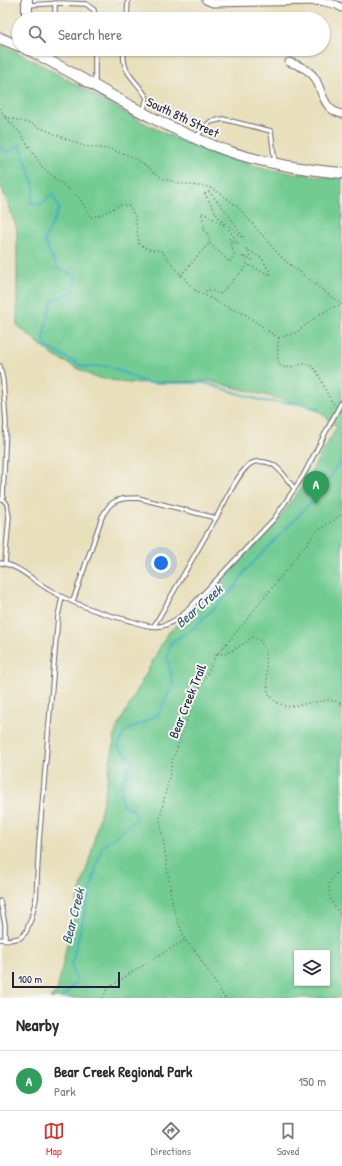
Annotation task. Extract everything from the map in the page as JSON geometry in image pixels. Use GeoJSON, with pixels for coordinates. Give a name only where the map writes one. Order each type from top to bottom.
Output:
{"type":"FeatureCollection","features":[{"type":"Feature","properties":{"kind":"main road"},"geometry":{"type":"LineString","coordinates":[[27,2],[28,12]]}},
{"type":"Feature","properties":{"kind":"main road"},"geometry":{"type":"LineString","coordinates":[[0,38],[12,43]]}},
{"type":"Feature","properties":{"kind":"main road","name":"South 8th Street"},"geometry":{"type":"LineString","coordinates":[[40,56],[143,113],[212,146],[243,156],[276,164],[316,171],[342,173]]}},
{"type":"Feature","properties":{"kind":"street"},"geometry":{"type":"LineString","coordinates":[[206,0],[213,3],[321,1],[338,5],[342,8]]}},
{"type":"Feature","properties":{"kind":"street"},"geometry":{"type":"LineString","coordinates":[[289,62],[309,71],[315,78],[325,103],[330,109],[342,114]]}},
{"type":"Feature","properties":{"kind":"lane"},"geometry":{"type":"LineString","coordinates":[[127,12],[128,0]]}},
{"type":"Feature","properties":{"kind":"lane"},"geometry":{"type":"LineString","coordinates":[[27,2],[86,4],[94,10],[94,12]]}},
{"type":"Feature","properties":{"kind":"lane"},"geometry":{"type":"LineString","coordinates":[[55,3],[55,12]]}},
{"type":"Feature","properties":{"kind":"lane"},"geometry":{"type":"LineString","coordinates":[[94,56],[95,86]]}},
{"type":"Feature","properties":{"kind":"lane"},"geometry":{"type":"LineString","coordinates":[[123,56],[125,66],[129,74],[142,88],[147,98],[143,113]]}},
{"type":"Feature","properties":{"kind":"lane"},"geometry":{"type":"LineString","coordinates":[[195,138],[210,122],[223,119],[271,131],[276,164]]}},
{"type":"Feature","properties":{"kind":"lane"},"geometry":{"type":"LineString","coordinates":[[0,366],[3,381],[6,422],[2,499],[7,504],[9,517],[5,563]]}},
{"type":"Feature","properties":{"kind":"lane"},"geometry":{"type":"LineString","coordinates":[[0,563],[5,563],[21,570],[46,588],[62,597],[106,614],[149,626],[163,626],[168,624],[185,613],[274,519],[303,476],[342,400]]}},
{"type":"Feature","properties":{"kind":"lane"},"geometry":{"type":"LineString","coordinates":[[154,626],[243,470],[251,463],[259,461],[268,462],[275,466],[294,488]]}},
{"type":"Feature","properties":{"kind":"lane"},"geometry":{"type":"LineString","coordinates":[[72,601],[102,517],[110,505],[116,501],[129,498],[138,498],[216,518]]}},
{"type":"Feature","properties":{"kind":"lane"},"geometry":{"type":"LineString","coordinates":[[0,939],[20,938],[26,932],[36,899],[39,842],[58,616],[62,597]]}},
{"type":"Feature","properties":{"kind":"lane"},"geometry":{"type":"LineString","coordinates":[[0,901],[5,924],[5,939]]}},
{"type":"Feature","properties":{"kind":"path"},"geometry":{"type":"LineString","coordinates":[[0,108],[5,117],[20,133],[43,168],[81,200],[90,217],[101,215],[120,205],[129,206],[135,216],[140,244],[148,249],[161,251],[193,289],[225,306],[245,314],[278,338]]}},
{"type":"Feature","properties":{"kind":"path"},"geometry":{"type":"LineString","coordinates":[[5,117],[29,123],[83,146],[109,149],[128,155],[162,178],[177,183],[208,187],[220,193],[238,207],[284,259],[342,306]]}},
{"type":"Feature","properties":{"kind":"path"},"geometry":{"type":"LineString","coordinates":[[181,275],[209,243],[209,236],[204,230],[204,222],[201,213],[225,226],[205,194],[209,192],[227,212],[243,237],[242,238],[230,226],[228,228],[238,243],[236,244],[229,238],[234,254],[230,262],[209,243]]}},
{"type":"Feature","properties":{"kind":"path"},"geometry":{"type":"LineString","coordinates":[[246,249],[262,258],[271,275],[254,268],[248,265],[242,256],[252,260],[246,249]]}},
{"type":"Feature","properties":{"kind":"path"},"geometry":{"type":"LineString","coordinates":[[203,294],[208,289],[220,294],[248,265]]}},
{"type":"Feature","properties":{"kind":"path"},"geometry":{"type":"LineString","coordinates":[[278,338],[297,332],[320,314],[333,307],[342,306]]}},
{"type":"Feature","properties":{"kind":"path"},"geometry":{"type":"LineString","coordinates":[[278,338],[278,359],[280,364],[290,368],[308,363],[312,366],[317,372],[337,410]]}},
{"type":"Feature","properties":{"kind":"path","name":"Bear Creek Trail"},"geometry":{"type":"LineString","coordinates":[[225,998],[196,952],[185,940],[173,908],[160,818],[176,752],[196,695],[217,654],[241,627],[316,532],[342,514]]}},
{"type":"Feature","properties":{"kind":"path"},"geometry":{"type":"LineString","coordinates":[[217,654],[226,654],[253,638],[261,641],[265,651],[268,693],[276,702],[287,707],[326,700],[335,701],[342,704]]}},
{"type":"Feature","properties":{"kind":"path"},"geometry":{"type":"LineString","coordinates":[[342,868],[331,880],[329,890],[330,899],[342,916]]}},
{"type":"Feature","properties":{"kind":"path"},"geometry":{"type":"LineString","coordinates":[[104,998],[107,989],[185,940]]}},
{"type":"Feature","properties":{"kind":"green space"},"geometry":{"type":"Polygon","coordinates":[[[0,44],[12,50],[12,56],[25,56],[124,112],[166,134],[196,147],[227,158],[275,170],[342,179],[342,998],[50,998],[57,991],[74,912],[92,850],[105,792],[116,730],[167,634],[192,612],[276,523],[303,485],[337,427],[316,408],[209,381],[129,383],[94,377],[54,356],[17,325],[17,229],[0,183],[0,44]]]}},
{"type":"Feature","properties":{"kind":"waterway","name":"Bear Creek"},"geometry":{"type":"LineString","coordinates":[[0,146],[8,153],[20,144],[35,189],[30,203],[40,204],[53,194],[59,209],[44,241],[58,268],[76,276],[74,291],[52,301],[44,332],[45,346],[84,367],[108,366],[147,383],[205,383],[263,401],[304,404],[319,411]]}},
{"type":"Feature","properties":{"kind":"waterway","name":"Bear Creek"},"geometry":{"type":"LineString","coordinates":[[61,998],[77,982],[71,966],[102,846],[126,828],[136,818],[135,811],[122,805],[121,786],[133,760],[118,747],[124,732],[159,714],[173,684],[167,657],[171,642],[193,629],[236,586],[245,571],[321,492],[342,458]]}},
{"type":"Feature","properties":{"kind":"place","name":"Bear Creek Regional Park"},"geometry":{"type":"Point","coordinates":[316,504]}}]}
